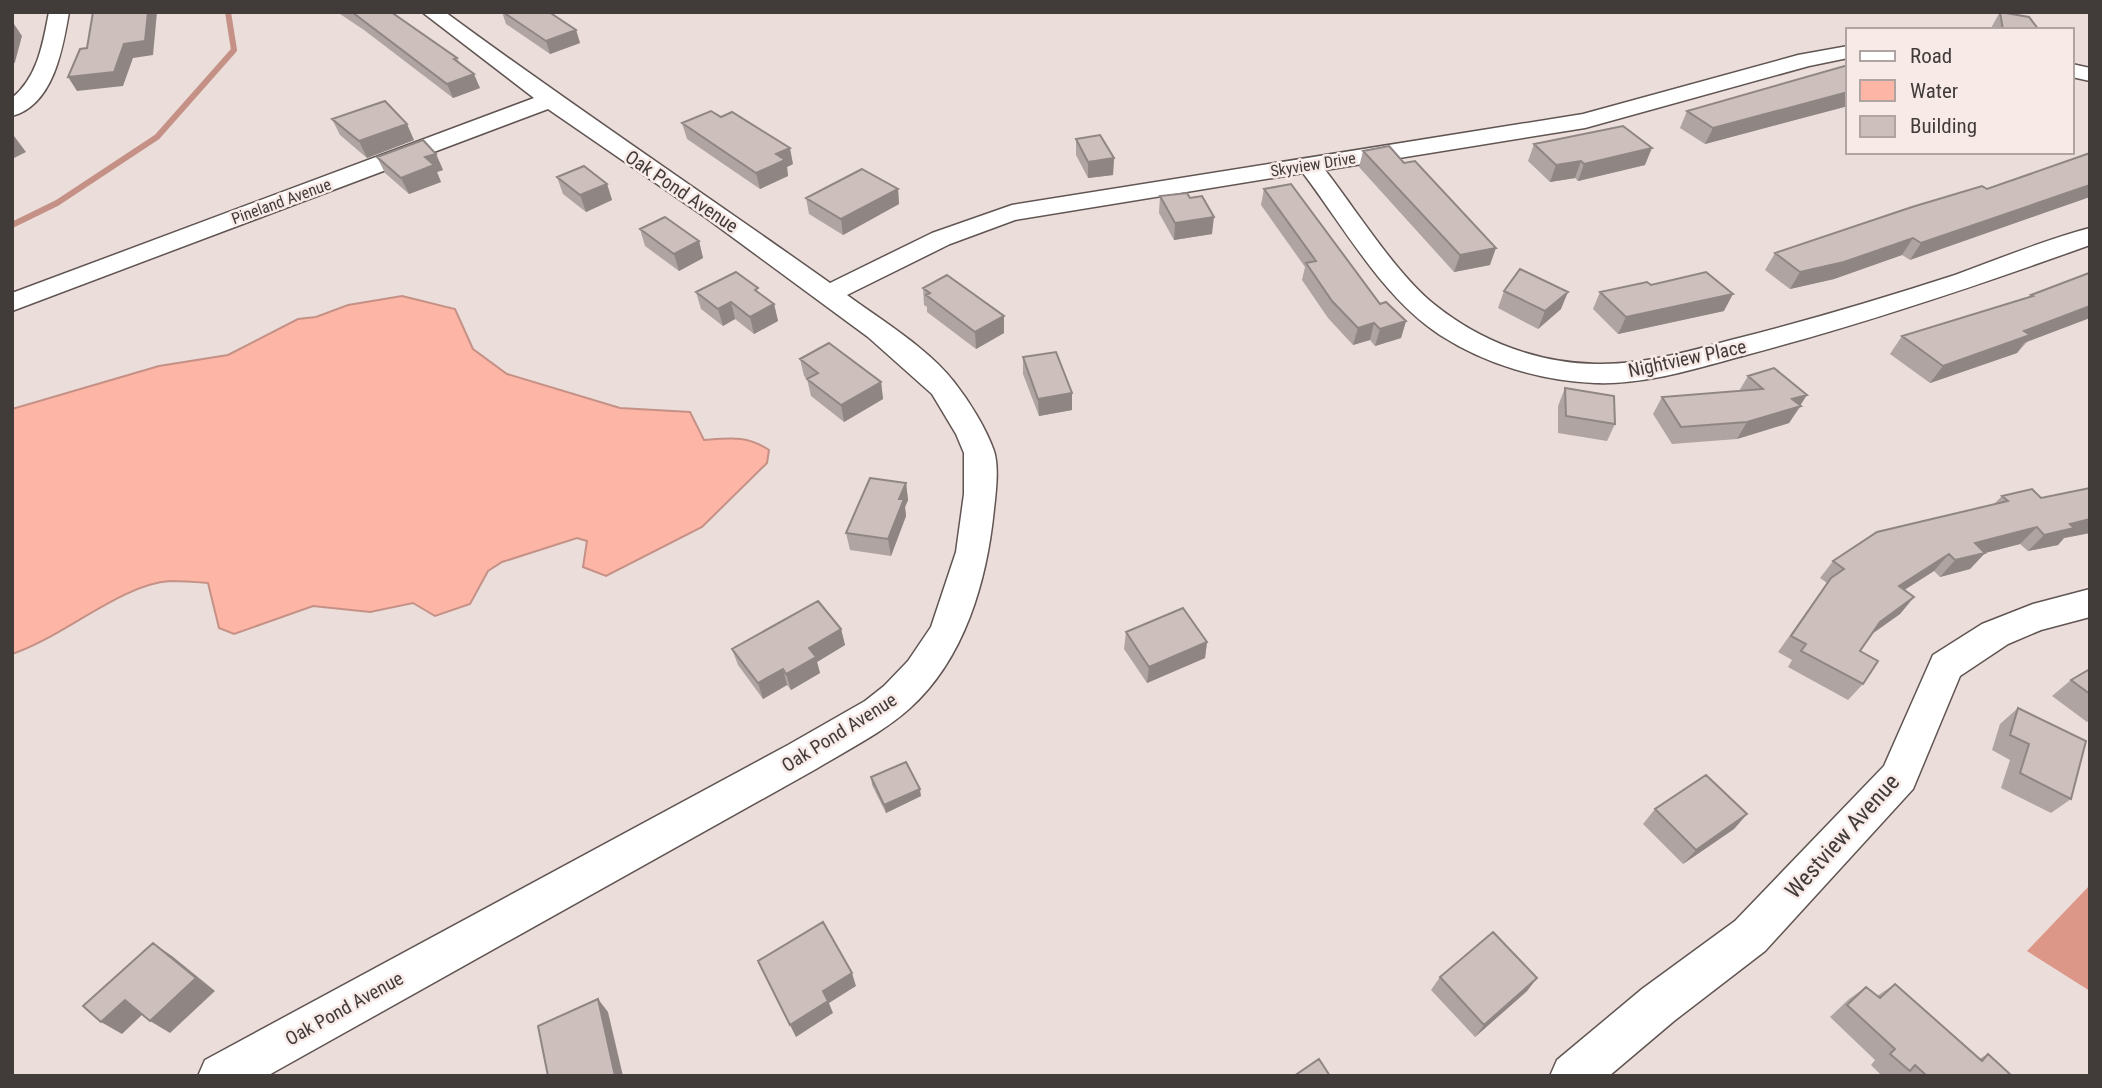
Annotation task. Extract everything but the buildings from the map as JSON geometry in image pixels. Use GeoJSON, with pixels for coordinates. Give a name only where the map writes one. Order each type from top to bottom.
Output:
{"type":"FeatureCollection","features":[{"type":"Feature","properties":{"kind":"street"},"geometry":{"type":"LineString","coordinates":[[12,109],[34,90],[44,74],[59,12]]}},
{"type":"Feature","properties":{"kind":"street","name":"Oak Pond Avenue"},"geometry":{"type":"LineString","coordinates":[[221,1076],[802,757],[878,712],[921,672],[947,631],[973,552],[980,494],[979,453],[971,434],[943,388],[924,369],[829,295],[550,100],[432,12]]}},
{"type":"Feature","properties":{"kind":"street","name":"Skyview Drive"},"geometry":{"type":"LineString","coordinates":[[829,295],[924,244],[970,224],[1012,213],[1585,121],[1806,60],[1846,52]]}},
{"type":"Feature","properties":{"kind":"street","name":"Pineland Avenue"},"geometry":{"type":"LineString","coordinates":[[12,303],[550,100]]}},
{"type":"Feature","properties":{"kind":"street","name":"Nightview Place"},"geometry":{"type":"LineString","coordinates":[[1309,165],[1406,292],[1428,313],[1491,351],[1523,362],[1567,370],[1621,373],[1671,365],[1807,331],[1918,298],[2090,236]]}},
{"type":"Feature","properties":{"kind":"street","name":"Westview Avenue"},"geometry":{"type":"LineString","coordinates":[[1573,1076],[1658,1005],[1750,936],[1899,778],[1946,666],[1995,634],[2033,618],[2090,603]]}},
{"type":"Feature","properties":{"kind":"shaded area"},"geometry":{"type":"Polygon","coordinates":[[[2090,885],[2090,991],[2027,951],[2090,885]]]}},
{"type":"Feature","properties":{"kind":"water"},"geometry":{"type":"Polygon","coordinates":[[[402,296],[455,309],[473,349],[507,374],[620,408],[690,412],[704,440],[730,438],[753,442],[769,450],[767,463],[702,527],[606,576],[583,567],[587,541],[577,538],[502,562],[488,571],[470,604],[435,616],[413,603],[370,612],[313,606],[234,634],[219,628],[208,583],[170,581],[132,591],[51,636],[12,654],[12,409],[159,366],[228,355],[298,319],[316,317],[348,305],[402,296]]]}},
{"type":"Feature","properties":{"kind":"waterway"},"geometry":{"type":"LineString","coordinates":[[12,225],[57,203],[157,137],[234,50],[228,12]]}}]}
